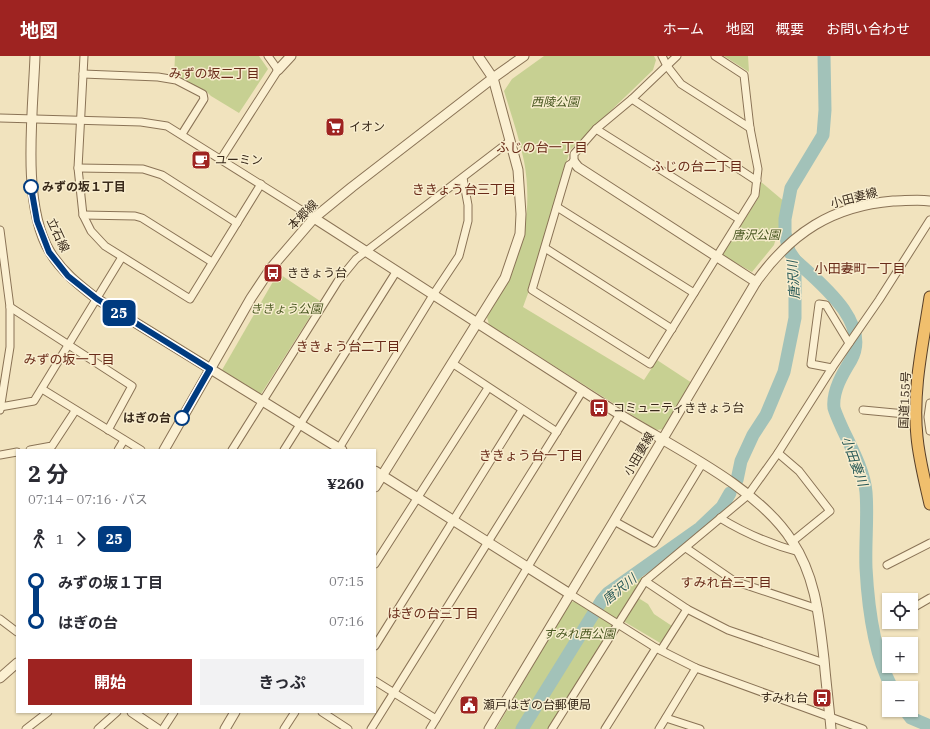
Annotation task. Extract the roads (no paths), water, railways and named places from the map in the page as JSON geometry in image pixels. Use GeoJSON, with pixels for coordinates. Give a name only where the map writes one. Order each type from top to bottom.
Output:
{"type":"FeatureCollection","features":[{"type":"Feature","properties":{"kind":"highway","name":"国道155号"},"geometry":{"type":"LineString","coordinates":[[930,297],[917,388],[916,415],[917,438],[930,504]]}},
{"type":"Feature","properties":{"kind":"street","name":"立石線"},"geometry":{"type":"LineString","coordinates":[[35,56],[31,187],[37,221],[49,252],[68,276],[97,299],[340,449]]}},
{"type":"Feature","properties":{"kind":"street"},"geometry":{"type":"LineString","coordinates":[[84,56],[78,168],[83,215],[91,231],[105,246],[190,299],[261,184]]}},
{"type":"Feature","properties":{"kind":"street"},"geometry":{"type":"LineString","coordinates":[[268,56],[278,70]]}},
{"type":"Feature","properties":{"kind":"street"},"geometry":{"type":"LineString","coordinates":[[221,159],[278,70],[291,56]]}},
{"type":"Feature","properties":{"kind":"street"},"geometry":{"type":"LineString","coordinates":[[376,484],[379,473],[452,363],[505,278],[520,234],[521,214],[518,170],[493,78],[478,56]]}},
{"type":"Feature","properties":{"kind":"street","name":"本郷線"},"geometry":{"type":"LineString","coordinates":[[165,449],[210,369],[271,268],[314,218],[358,182],[493,78],[524,56]]}},
{"type":"Feature","properties":{"kind":"street"},"geometry":{"type":"LineString","coordinates":[[662,56],[667,66],[682,84],[750,128]]}},
{"type":"Feature","properties":{"kind":"street"},"geometry":{"type":"LineString","coordinates":[[677,56],[632,99],[596,129],[578,148],[574,154],[574,162],[578,167],[756,282]]}},
{"type":"Feature","properties":{"kind":"street"},"geometry":{"type":"LineString","coordinates":[[574,162],[569,165],[532,290],[650,364],[755,195],[758,169],[750,128],[744,75],[715,56]]}},
{"type":"Feature","properties":{"kind":"street"},"geometry":{"type":"LineString","coordinates":[[83,74],[158,76],[176,80],[203,94],[204,99],[182,134]]}},
{"type":"Feature","properties":{"kind":"street"},"geometry":{"type":"LineString","coordinates":[[632,99],[757,181]]}},
{"type":"Feature","properties":{"kind":"street"},"geometry":{"type":"LineString","coordinates":[[0,118],[80,119],[142,122],[166,126],[182,134],[476,324],[702,464],[748,495],[772,515],[793,541],[808,570],[818,609],[831,729]]}},
{"type":"Feature","properties":{"kind":"street"},"geometry":{"type":"LineString","coordinates":[[596,129],[739,219]]}},
{"type":"Feature","properties":{"kind":"street"},"geometry":{"type":"LineString","coordinates":[[233,449],[338,280],[356,259],[510,141]]}},
{"type":"Feature","properties":{"kind":"street"},"geometry":{"type":"LineString","coordinates":[[78,168],[143,169],[162,175],[237,223]]}},
{"type":"Feature","properties":{"kind":"street"},"geometry":{"type":"LineString","coordinates":[[340,449],[433,295],[459,256],[468,221],[468,205],[463,178]]}},
{"type":"Feature","properties":{"kind":"street","name":"小田妻線"},"geometry":{"type":"LineString","coordinates":[[489,729],[756,282],[781,250],[818,222],[836,214],[871,204],[930,201]]}},
{"type":"Feature","properties":{"kind":"street"},"geometry":{"type":"LineString","coordinates":[[557,207],[694,293]]}},
{"type":"Feature","properties":{"kind":"street"},"geometry":{"type":"LineString","coordinates":[[83,215],[135,216],[142,218],[212,262]]}},
{"type":"Feature","properties":{"kind":"street"},"geometry":{"type":"LineString","coordinates":[[552,729],[617,623],[645,581],[748,495],[778,453],[832,368],[860,329],[930,220]]}},
{"type":"Feature","properties":{"kind":"street"},"geometry":{"type":"LineString","coordinates":[[0,230],[10,308],[10,347],[0,408],[34,401],[122,257]]}},
{"type":"Feature","properties":{"kind":"street"},"geometry":{"type":"LineString","coordinates":[[545,248],[672,328]]}},
{"type":"Feature","properties":{"kind":"street"},"geometry":{"type":"LineString","coordinates":[[285,449],[396,272]]}},
{"type":"Feature","properties":{"kind":"street"},"geometry":{"type":"LineString","coordinates":[[832,368],[811,364],[819,304],[826,305],[850,342]]}},
{"type":"Feature","properties":{"kind":"street"},"geometry":{"type":"LineString","coordinates":[[10,308],[132,386],[108,430]]}},
{"type":"Feature","properties":{"kind":"street"},"geometry":{"type":"LineString","coordinates":[[452,363],[556,432]]}},
{"type":"Feature","properties":{"kind":"street"},"geometry":{"type":"LineString","coordinates":[[376,562],[488,388]]}},
{"type":"Feature","properties":{"kind":"street"},"geometry":{"type":"LineString","coordinates":[[42,389],[75,411],[139,449]]}},
{"type":"Feature","properties":{"kind":"street"},"geometry":{"type":"LineString","coordinates":[[371,729],[395,693],[583,390]]}},
{"type":"Feature","properties":{"kind":"street"},"geometry":{"type":"LineString","coordinates":[[930,403],[930,431]]}},
{"type":"Feature","properties":{"kind":"street"},"geometry":{"type":"LineString","coordinates":[[376,644],[522,410]]}},
{"type":"Feature","properties":{"kind":"street"},"geometry":{"type":"LineString","coordinates":[[863,410],[916,415]]}},
{"type":"Feature","properties":{"kind":"street"},"geometry":{"type":"LineString","coordinates":[[36,449],[52,446],[75,411]]}},
{"type":"Feature","properties":{"kind":"street"},"geometry":{"type":"LineString","coordinates":[[430,729],[620,414]]}},
{"type":"Feature","properties":{"kind":"street"},"geometry":{"type":"LineString","coordinates":[[119,449],[124,440]]}},
{"type":"Feature","properties":{"kind":"street"},"geometry":{"type":"LineString","coordinates":[[0,455],[16,452]]}},
{"type":"Feature","properties":{"kind":"street"},"geometry":{"type":"LineString","coordinates":[[778,453],[799,471],[830,511],[793,541]]}},
{"type":"Feature","properties":{"kind":"street"},"geometry":{"type":"LineString","coordinates":[[614,522],[654,543],[702,464]]}},
{"type":"Feature","properties":{"kind":"street"},"geometry":{"type":"LineString","coordinates":[[379,473],[659,649],[696,668],[863,729]]}},
{"type":"Feature","properties":{"kind":"street"},"geometry":{"type":"LineString","coordinates":[[720,518],[746,534],[773,545],[799,552]]}},
{"type":"Feature","properties":{"kind":"street"},"geometry":{"type":"LineString","coordinates":[[887,565],[930,543]]}},
{"type":"Feature","properties":{"kind":"street"},"geometry":{"type":"LineString","coordinates":[[686,548],[734,581],[818,609]]}},
{"type":"Feature","properties":{"kind":"street"},"geometry":{"type":"LineString","coordinates":[[645,581],[688,609],[728,630],[824,663]]}},
{"type":"Feature","properties":{"kind":"street"},"geometry":{"type":"LineString","coordinates":[[918,605],[930,598]]}},
{"type":"Feature","properties":{"kind":"street"},"geometry":{"type":"LineString","coordinates":[[605,729],[688,609]]}},
{"type":"Feature","properties":{"kind":"street"},"geometry":{"type":"LineString","coordinates":[[0,619],[16,631]]}},
{"type":"Feature","properties":{"kind":"street"},"geometry":{"type":"LineString","coordinates":[[0,678],[16,664]]}},
{"type":"Feature","properties":{"kind":"street"},"geometry":{"type":"LineString","coordinates":[[659,729],[696,668]]}},
{"type":"Feature","properties":{"kind":"street"},"geometry":{"type":"LineString","coordinates":[[376,682],[436,719]]}},
{"type":"Feature","properties":{"kind":"street"},"geometry":{"type":"LineString","coordinates":[[26,729],[47,713]]}},
{"type":"Feature","properties":{"kind":"street"},"geometry":{"type":"LineString","coordinates":[[98,729],[116,713]]}},
{"type":"Feature","properties":{"kind":"street"},"geometry":{"type":"LineString","coordinates":[[133,713],[157,729]]}},
{"type":"Feature","properties":{"kind":"street"},"geometry":{"type":"LineString","coordinates":[[163,729],[173,713]]}},
{"type":"Feature","properties":{"kind":"street"},"geometry":{"type":"LineString","coordinates":[[224,729],[234,713]]}},
{"type":"Feature","properties":{"kind":"street"},"geometry":{"type":"LineString","coordinates":[[324,713],[348,729]]}},
{"type":"Feature","properties":{"kind":"street"},"geometry":{"type":"LineString","coordinates":[[284,729],[293,714]]}},
{"type":"Feature","properties":{"kind":"street"},"geometry":{"type":"LineString","coordinates":[[666,718],[700,729]]}},
{"type":"Feature","properties":{"kind":"waterway","name":"唐沢川"},"geometry":{"type":"LineString","coordinates":[[737,480],[741,461],[753,435],[766,415],[784,372],[795,318],[795,260],[789,251],[785,233],[785,219],[791,188],[823,135],[825,110],[824,56]]}},
{"type":"Feature","properties":{"kind":"waterway","name":"小田妻川"},"geometry":{"type":"LineString","coordinates":[[795,260],[840,304],[849,318],[854,332],[856,346],[851,360],[836,389],[834,408],[857,460],[865,484],[867,511],[866,568],[868,598],[876,645],[889,681]]}},
{"type":"Feature","properties":{"kind":"waterway","name":"唐沢川"},"geometry":{"type":"LineString","coordinates":[[522,729],[602,600],[608,593],[700,528],[722,507],[730,493]]}},
{"type":"Feature","properties":{"kind":"waterway","name":"小田妻川"},"geometry":{"type":"LineString","coordinates":[[910,717],[930,726]]}},
{"type":"Feature","properties":{"kind":"place","name":"イオン"},"geometry":{"type":"Point","coordinates":[335,127]}},
{"type":"Feature","properties":{"kind":"place","name":"ユーミン"},"geometry":{"type":"Point","coordinates":[201,160]}},
{"type":"Feature","properties":{"kind":"place","name":"みずの坂１丁目"},"geometry":{"type":"Point","coordinates":[31,187]}},
{"type":"Feature","properties":{"kind":"place","name":"ききょう台"},"geometry":{"type":"Point","coordinates":[273,273]}},
{"type":"Feature","properties":{"kind":"place","name":"コミュニティききょう台"},"geometry":{"type":"Point","coordinates":[599,408]}},
{"type":"Feature","properties":{"kind":"place","name":"はぎの台"},"geometry":{"type":"Point","coordinates":[182,418]}},
{"type":"Feature","properties":{"kind":"place","name":"すみれ台"},"geometry":{"type":"Point","coordinates":[822,698]}},
{"type":"Feature","properties":{"kind":"place","name":"瀬戸はぎの台郵便局"},"geometry":{"type":"Point","coordinates":[469,705]}},
{"type":"Feature","properties":{"kind":"district","name":"みずの坂二丁目"},"geometry":{"type":"Point","coordinates":[214,73]}},
{"type":"Feature","properties":{"kind":"district","name":"ふじの台一丁目"},"geometry":{"type":"Point","coordinates":[542,147]}},
{"type":"Feature","properties":{"kind":"district","name":"ふじの台二丁目"},"geometry":{"type":"Point","coordinates":[697,166]}},
{"type":"Feature","properties":{"kind":"district","name":"ききょう台三丁目"},"geometry":{"type":"Point","coordinates":[464,189]}},
{"type":"Feature","properties":{"kind":"district","name":"小田妻町一丁目"},"geometry":{"type":"Point","coordinates":[860,268]}},
{"type":"Feature","properties":{"kind":"district","name":"ききょう台二丁目"},"geometry":{"type":"Point","coordinates":[348,346]}},
{"type":"Feature","properties":{"kind":"district","name":"みずの坂一丁目"},"geometry":{"type":"Point","coordinates":[69,359]}},
{"type":"Feature","properties":{"kind":"district","name":"ききょう台一丁目"},"geometry":{"type":"Point","coordinates":[531,455]}},
{"type":"Feature","properties":{"kind":"district","name":"すみれ台三丁目"},"geometry":{"type":"Point","coordinates":[726,582]}},
{"type":"Feature","properties":{"kind":"district","name":"はぎの台三丁目"},"geometry":{"type":"Point","coordinates":[433,613]}},
{"type":"Feature","properties":{"kind":"park label","name":"西陵公園"},"geometry":{"type":"Point","coordinates":[555,102]}},
{"type":"Feature","properties":{"kind":"park label","name":"唐沢公園"},"geometry":{"type":"Point","coordinates":[756,235]}},
{"type":"Feature","properties":{"kind":"park label","name":"ききょう公園"},"geometry":{"type":"Point","coordinates":[286,309]}},
{"type":"Feature","properties":{"kind":"park label","name":"すみれ西公園"},"geometry":{"type":"Point","coordinates":[579,634]}}]}
